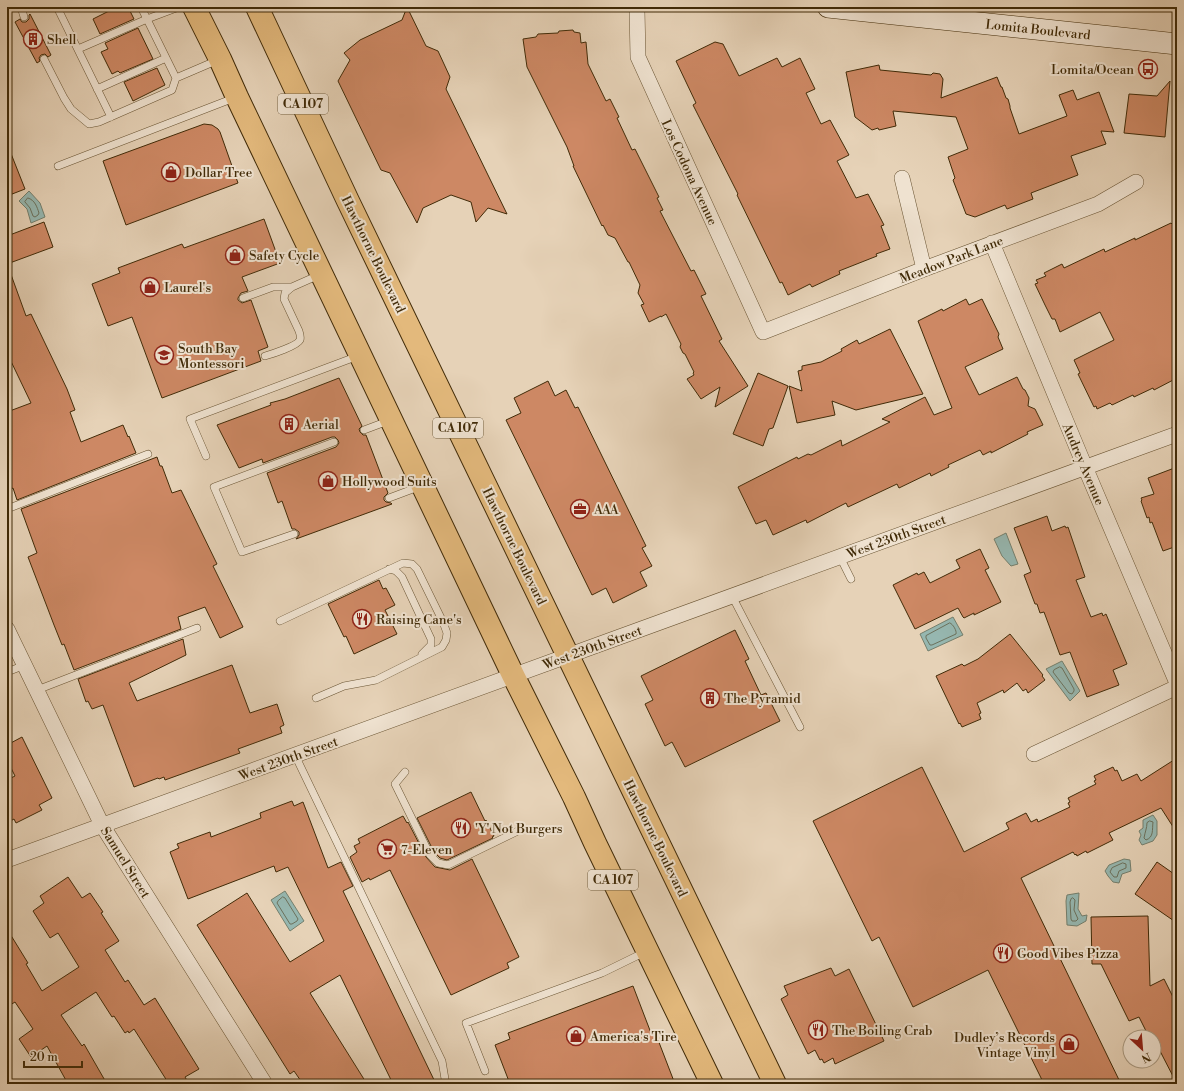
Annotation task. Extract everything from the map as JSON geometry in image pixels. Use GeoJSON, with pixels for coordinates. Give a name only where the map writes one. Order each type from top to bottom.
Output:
{"type":"FeatureCollection","features":[{"type":"Feature","properties":{"kind":"main road","name":"CA 107"},"geometry":{"type":"LineString","coordinates":[[194,7],[513,675],[574,797],[712,1084]]}},
{"type":"Feature","properties":{"kind":"main road","name":"Hawthorne Boulevard"},"geometry":{"type":"LineString","coordinates":[[257,7],[348,201],[776,1084]]}},
{"type":"Feature","properties":{"kind":"main road","name":"Lomita Boulevard"},"geometry":{"type":"LineString","coordinates":[[828,7],[936,13],[1177,44]]}},
{"type":"Feature","properties":{"kind":"street","name":"Los Codona Avenue"},"geometry":{"type":"LineString","coordinates":[[638,7],[638,57],[763,332]]}},
{"type":"Feature","properties":{"kind":"street"},"geometry":{"type":"LineString","coordinates":[[902,178],[924,269]]}},
{"type":"Feature","properties":{"kind":"street","name":"Meadow Park Lane"},"geometry":{"type":"LineString","coordinates":[[763,332],[924,269],[1098,204],[1136,182]]}},
{"type":"Feature","properties":{"kind":"street","name":"Audrey Avenue"},"geometry":{"type":"LineString","coordinates":[[992,244],[1177,683]]}},
{"type":"Feature","properties":{"kind":"street","name":"West 230th Street"},"geometry":{"type":"LineString","coordinates":[[7,860],[1177,434]]}},
{"type":"Feature","properties":{"kind":"street","name":"Samuel Street"},"geometry":{"type":"LineString","coordinates":[[7,629],[102,825],[265,1084]]}},
{"type":"Feature","properties":{"kind":"street"},"geometry":{"type":"LineString","coordinates":[[1034,754],[1177,687]]}},
{"type":"Feature","properties":{"kind":"lane"},"geometry":{"type":"LineString","coordinates":[[21,7],[24,17]]}},
{"type":"Feature","properties":{"kind":"lane"},"geometry":{"type":"LineString","coordinates":[[57,7],[111,117]]}},
{"type":"Feature","properties":{"kind":"lane"},"geometry":{"type":"LineString","coordinates":[[44,59],[64,98],[79,117],[89,124],[99,122],[172,90],[176,78],[141,7]]}},
{"type":"Feature","properties":{"kind":"lane"},"geometry":{"type":"LineString","coordinates":[[78,49],[147,19],[180,7]]}},
{"type":"Feature","properties":{"kind":"lane"},"geometry":{"type":"LineString","coordinates":[[97,89],[166,58]]}},
{"type":"Feature","properties":{"kind":"lane"},"geometry":{"type":"LineString","coordinates":[[176,78],[220,59]]}},
{"type":"Feature","properties":{"kind":"lane"},"geometry":{"type":"LineString","coordinates":[[58,166],[236,97]]}},
{"type":"Feature","properties":{"kind":"lane"},"geometry":{"type":"LineString","coordinates":[[265,356],[296,344],[300,340],[301,335],[284,299],[285,293],[292,287],[321,274]]}},
{"type":"Feature","properties":{"kind":"lane"},"geometry":{"type":"LineString","coordinates":[[243,298],[273,287],[292,287]]}},
{"type":"Feature","properties":{"kind":"lane"},"geometry":{"type":"LineString","coordinates":[[206,456],[190,419],[360,356]]}},
{"type":"Feature","properties":{"kind":"lane"},"geometry":{"type":"LineString","coordinates":[[364,430],[391,420]]}},
{"type":"Feature","properties":{"kind":"lane"},"geometry":{"type":"LineString","coordinates":[[294,534],[242,552],[214,487],[334,442]]}},
{"type":"Feature","properties":{"kind":"lane"},"geometry":{"type":"LineString","coordinates":[[7,509],[148,454]]}},
{"type":"Feature","properties":{"kind":"lane"},"geometry":{"type":"LineString","coordinates":[[390,498],[423,486]]}},
{"type":"Feature","properties":{"kind":"lane"},"geometry":{"type":"LineString","coordinates":[[840,557],[851,579]]}},
{"type":"Feature","properties":{"kind":"lane"},"geometry":{"type":"LineString","coordinates":[[280,621],[403,563],[412,564],[417,569],[443,622],[447,632],[446,640],[442,647],[376,680],[344,686],[316,698]]}},
{"type":"Feature","properties":{"kind":"lane"},"geometry":{"type":"LineString","coordinates":[[389,569],[396,571],[402,577],[431,639],[431,645],[416,660]]}},
{"type":"Feature","properties":{"kind":"lane"},"geometry":{"type":"LineString","coordinates":[[732,596],[800,727]]}},
{"type":"Feature","properties":{"kind":"lane"},"geometry":{"type":"LineString","coordinates":[[37,690],[197,628]]}},
{"type":"Feature","properties":{"kind":"lane"},"geometry":{"type":"LineString","coordinates":[[7,672],[25,665]]}},
{"type":"Feature","properties":{"kind":"lane"},"geometry":{"type":"LineString","coordinates":[[295,755],[442,1061],[445,1079],[444,1084]]}},
{"type":"Feature","properties":{"kind":"lane"},"geometry":{"type":"LineString","coordinates":[[406,772],[395,784],[430,855],[438,863],[448,865],[522,829]]}},
{"type":"Feature","properties":{"kind":"lane"},"geometry":{"type":"LineString","coordinates":[[485,1071],[466,1022],[602,973],[647,951]]}},
{"type":"Feature","properties":{"kind":"water"},"geometry":{"type":"Polygon","coordinates":[[[29,191],[40,203],[45,217],[31,223],[27,209],[19,201],[29,191]]]}},
{"type":"Feature","properties":{"kind":"water"},"geometry":{"type":"Polygon","coordinates":[[[1006,533],[1018,564],[1011,566],[1002,556],[994,539],[1006,533]]]}},
{"type":"Feature","properties":{"kind":"water"},"geometry":{"type":"Polygon","coordinates":[[[953,617],[963,635],[928,651],[920,634],[953,617]]]}},
{"type":"Feature","properties":{"kind":"water"},"geometry":{"type":"Polygon","coordinates":[[[1062,661],[1080,691],[1070,701],[1046,669],[1062,661]]]}},
{"type":"Feature","properties":{"kind":"water"},"geometry":{"type":"Polygon","coordinates":[[[1153,815],[1157,821],[1157,835],[1153,841],[1142,845],[1139,840],[1141,835],[1139,831],[1143,828],[1143,820],[1153,815]]]}},
{"type":"Feature","properties":{"kind":"water"},"geometry":{"type":"Polygon","coordinates":[[[1124,859],[1130,860],[1131,871],[1122,874],[1119,883],[1113,882],[1105,871],[1109,865],[1124,859]]]}},
{"type":"Feature","properties":{"kind":"water"},"geometry":{"type":"Polygon","coordinates":[[[285,891],[304,921],[290,931],[271,900],[285,891]]]}},
{"type":"Feature","properties":{"kind":"water"},"geometry":{"type":"Polygon","coordinates":[[[1079,893],[1078,909],[1082,916],[1087,915],[1086,921],[1077,926],[1067,925],[1067,895],[1079,893]]]}},
{"type":"Feature","properties":{"kind":"building"},"geometry":{"type":"Polygon","coordinates":[[[117,7],[128,7],[134,19],[100,34],[93,19],[117,7]]]}},
{"type":"Feature","properties":{"kind":"building"},"geometry":{"type":"Polygon","coordinates":[[[407,7],[426,46],[438,51],[450,77],[446,89],[507,214],[488,208],[476,222],[471,202],[451,195],[423,208],[417,223],[390,173],[381,170],[338,81],[350,60],[344,53],[360,40],[402,20],[407,7]]]}},
{"type":"Feature","properties":{"kind":"building","name":"Shell"},"geometry":{"type":"Polygon","coordinates":[[[30,14],[51,55],[48,57],[45,54],[41,55],[39,58],[40,61],[37,63],[15,22],[20,19],[22,22],[26,22],[29,19],[30,14]]]}},
{"type":"Feature","properties":{"kind":"building","name":"Shell"},"geometry":{"type":"Polygon","coordinates":[[[138,28],[153,59],[120,73],[118,71],[112,74],[101,52],[108,49],[105,43],[138,28]]]}},
{"type":"Feature","properties":{"kind":"building"},"geometry":{"type":"Polygon","coordinates":[[[573,30],[574,32],[580,33],[581,43],[586,42],[588,64],[606,101],[610,99],[632,150],[635,149],[659,197],[657,198],[663,210],[660,211],[691,271],[694,270],[706,294],[701,296],[722,339],[719,341],[748,386],[715,407],[720,387],[701,399],[687,379],[694,375],[694,372],[680,347],[681,344],[666,314],[649,322],[641,305],[644,304],[638,293],[640,285],[629,262],[615,238],[608,235],[603,225],[602,226],[573,166],[567,147],[527,67],[523,39],[536,37],[538,34],[558,33],[559,31],[573,30]]]}},
{"type":"Feature","properties":{"kind":"building"},"geometry":{"type":"Polygon","coordinates":[[[715,42],[723,44],[739,76],[777,58],[782,67],[800,58],[815,89],[806,93],[821,124],[830,120],[849,155],[837,161],[856,198],[868,194],[884,225],[881,226],[890,249],[876,254],[877,256],[839,271],[840,274],[812,287],[810,284],[788,295],[782,282],[780,283],[737,195],[738,194],[693,105],[696,103],[676,61],[715,42]]]}},
{"type":"Feature","properties":{"kind":"building"},"geometry":{"type":"Polygon","coordinates":[[[879,65],[880,70],[931,75],[933,73],[940,74],[943,79],[941,98],[997,77],[1006,98],[1008,99],[1019,134],[1067,116],[1059,95],[1073,90],[1077,100],[1099,92],[1114,132],[1101,131],[1106,144],[1071,156],[1078,175],[1031,193],[1033,199],[1007,209],[1005,205],[975,217],[966,214],[953,180],[955,178],[948,157],[968,149],[956,117],[893,111],[896,126],[872,130],[855,117],[846,72],[879,65]]]}},
{"type":"Feature","properties":{"kind":"building"},"geometry":{"type":"Polygon","coordinates":[[[157,68],[165,85],[133,101],[124,82],[157,68]]]}},
{"type":"Feature","properties":{"kind":"building"},"geometry":{"type":"Polygon","coordinates":[[[1170,81],[1165,137],[1124,133],[1129,94],[1157,96],[1170,81]]]}},
{"type":"Feature","properties":{"kind":"building","name":"Dollar Tree"},"geometry":{"type":"Polygon","coordinates":[[[204,124],[212,125],[220,132],[238,183],[126,225],[103,161],[204,124]]]}},
{"type":"Feature","properties":{"kind":"building"},"geometry":{"type":"Polygon","coordinates":[[[7,146],[25,189],[7,196],[7,146]]]}},
{"type":"Feature","properties":{"kind":"building"},"geometry":{"type":"Polygon","coordinates":[[[264,219],[280,263],[242,277],[248,291],[241,293],[238,298],[238,300],[242,303],[251,300],[268,347],[258,351],[261,361],[162,398],[132,317],[108,326],[92,284],[120,273],[118,268],[182,244],[184,248],[264,219]]]}},
{"type":"Feature","properties":{"kind":"building"},"geometry":{"type":"Polygon","coordinates":[[[44,222],[53,247],[7,264],[7,236],[44,222]]]}},
{"type":"Feature","properties":{"kind":"building"},"geometry":{"type":"Polygon","coordinates":[[[1177,222],[1177,378],[1154,390],[1153,388],[1134,397],[1133,395],[1112,405],[1110,403],[1097,409],[1096,406],[1094,407],[1078,374],[1080,373],[1074,360],[1114,340],[1100,312],[1060,332],[1055,319],[1052,319],[1035,284],[1038,283],[1036,280],[1046,276],[1044,273],[1062,264],[1064,268],[1104,249],[1105,252],[1171,223],[1177,222]]]}},
{"type":"Feature","properties":{"kind":"building"},"geometry":{"type":"Polygon","coordinates":[[[9,269],[26,316],[31,314],[67,389],[75,410],[70,412],[81,442],[123,425],[136,453],[17,500],[7,477],[7,412],[31,403],[7,353],[7,270],[9,269]]]}},
{"type":"Feature","properties":{"kind":"building"},"geometry":{"type":"Polygon","coordinates":[[[966,299],[969,305],[982,299],[999,334],[998,337],[1003,349],[965,367],[979,395],[1017,377],[1029,398],[1028,406],[1035,409],[1043,425],[1027,432],[1028,434],[991,453],[991,451],[983,455],[980,450],[948,465],[949,467],[931,476],[930,473],[899,488],[897,484],[848,507],[846,503],[807,523],[806,520],[773,535],[766,520],[756,524],[738,487],[797,457],[798,459],[808,454],[811,455],[841,440],[842,446],[890,422],[882,419],[925,397],[934,415],[952,408],[918,321],[942,309],[943,311],[966,299]]]}},
{"type":"Feature","properties":{"kind":"building"},"geometry":{"type":"Polygon","coordinates":[[[890,329],[923,394],[856,410],[832,401],[835,415],[797,423],[789,386],[802,391],[798,371],[802,370],[802,366],[821,362],[842,351],[841,349],[857,340],[859,344],[890,329]]]}},
{"type":"Feature","properties":{"kind":"building"},"geometry":{"type":"Polygon","coordinates":[[[758,373],[788,386],[773,428],[769,429],[763,446],[733,434],[758,373]]]}},
{"type":"Feature","properties":{"kind":"building"},"geometry":{"type":"Polygon","coordinates":[[[339,378],[362,426],[359,429],[360,432],[363,435],[366,435],[388,493],[384,497],[384,500],[392,504],[296,539],[299,532],[292,529],[282,501],[278,503],[267,473],[336,447],[339,443],[338,440],[335,437],[332,437],[263,463],[262,459],[239,468],[217,425],[271,405],[270,403],[285,399],[339,378]]]}},
{"type":"Feature","properties":{"kind":"building"},"geometry":{"type":"Polygon","coordinates":[[[548,381],[555,396],[566,390],[575,408],[578,407],[646,546],[642,548],[652,566],[640,572],[647,586],[613,603],[606,588],[592,595],[506,420],[521,413],[514,398],[548,381]]]}},
{"type":"Feature","properties":{"kind":"building"},"geometry":{"type":"Polygon","coordinates":[[[157,457],[172,493],[181,490],[217,564],[213,566],[243,627],[220,638],[205,607],[178,617],[181,629],[74,670],[64,644],[62,645],[28,557],[37,553],[21,509],[157,457]]]}},
{"type":"Feature","properties":{"kind":"building"},"geometry":{"type":"Polygon","coordinates":[[[1177,467],[1177,546],[1163,551],[1152,522],[1150,523],[1149,517],[1147,518],[1141,498],[1154,494],[1148,478],[1177,467]]]}},
{"type":"Feature","properties":{"kind":"building"},"geometry":{"type":"Polygon","coordinates":[[[1047,516],[1052,531],[1065,526],[1066,528],[1068,527],[1085,577],[1076,580],[1091,617],[1102,613],[1103,616],[1106,614],[1127,664],[1113,670],[1119,685],[1087,697],[1070,652],[1060,655],[1044,612],[1040,613],[1037,604],[1035,604],[1024,575],[1031,572],[1014,528],[1047,516]]]}},
{"type":"Feature","properties":{"kind":"building"},"geometry":{"type":"Polygon","coordinates":[[[980,549],[989,568],[985,570],[1001,602],[974,615],[974,613],[964,618],[958,608],[915,629],[893,585],[917,573],[918,575],[924,572],[930,583],[960,568],[956,560],[980,549]]]}},
{"type":"Feature","properties":{"kind":"building","name":"Raising Cane's"},"geometry":{"type":"Polygon","coordinates":[[[379,580],[383,589],[386,588],[395,605],[385,610],[397,634],[354,654],[346,636],[344,637],[328,604],[379,580]]]}},
{"type":"Feature","properties":{"kind":"building","name":"The Pyramid"},"geometry":{"type":"Polygon","coordinates":[[[735,630],[749,659],[745,661],[761,695],[766,693],[780,721],[685,767],[672,742],[665,746],[645,704],[653,700],[641,676],[735,630]]]}},
{"type":"Feature","properties":{"kind":"building"},"geometry":{"type":"Polygon","coordinates":[[[1010,634],[1043,675],[1042,676],[1045,680],[1028,693],[1026,689],[1023,691],[1017,683],[1004,693],[1003,690],[977,703],[981,713],[979,714],[981,719],[962,727],[960,723],[959,724],[936,676],[962,664],[964,666],[978,659],[1010,634]]]}},
{"type":"Feature","properties":{"kind":"building"},"geometry":{"type":"Polygon","coordinates":[[[183,639],[186,655],[129,683],[137,701],[232,665],[250,713],[277,704],[284,725],[280,727],[282,733],[238,749],[240,753],[165,780],[164,777],[158,778],[134,787],[103,705],[92,709],[88,701],[86,702],[78,679],[183,639]]]}},
{"type":"Feature","properties":{"kind":"building"},"geometry":{"type":"Polygon","coordinates":[[[22,737],[52,798],[39,805],[42,810],[16,823],[14,819],[7,823],[7,780],[15,776],[7,760],[7,745],[22,737]]]}},
{"type":"Feature","properties":{"kind":"building"},"geometry":{"type":"Polygon","coordinates":[[[1177,758],[1177,833],[1161,808],[1109,833],[1113,840],[1087,853],[1086,851],[1077,856],[1073,852],[1021,878],[1121,1084],[1044,1084],[988,970],[913,1007],[879,937],[872,941],[813,821],[922,767],[964,852],[1009,829],[1006,823],[1026,813],[1031,822],[1037,819],[1038,822],[1070,807],[1068,798],[1096,784],[1094,781],[1096,780],[1094,776],[1113,767],[1115,771],[1117,770],[1122,781],[1137,774],[1141,781],[1177,758]]]}},
{"type":"Feature","properties":{"kind":"building","name":"'Y' Not Burgers"},"geometry":{"type":"Polygon","coordinates":[[[471,792],[494,836],[492,837],[493,838],[447,860],[440,858],[434,852],[417,818],[471,792]]]}},
{"type":"Feature","properties":{"kind":"building"},"geometry":{"type":"Polygon","coordinates":[[[292,801],[294,806],[303,802],[328,868],[341,862],[353,886],[343,891],[436,1084],[393,1084],[340,975],[310,993],[367,1084],[303,1084],[294,1071],[290,1074],[197,925],[247,893],[290,962],[324,941],[288,867],[276,872],[274,866],[188,899],[170,852],[179,848],[177,844],[210,832],[211,837],[261,818],[260,813],[292,801]]]}},
{"type":"Feature","properties":{"kind":"building"},"geometry":{"type":"Polygon","coordinates":[[[403,816],[407,823],[408,822],[426,857],[435,867],[450,870],[472,859],[519,957],[507,963],[509,968],[451,995],[390,870],[370,880],[369,878],[362,882],[350,857],[357,852],[354,846],[360,843],[358,839],[403,816]]]}},
{"type":"Feature","properties":{"kind":"building"},"geometry":{"type":"Polygon","coordinates":[[[1157,862],[1177,876],[1177,923],[1135,894],[1157,862]]]}},
{"type":"Feature","properties":{"kind":"building"},"geometry":{"type":"Polygon","coordinates":[[[68,877],[82,898],[90,893],[103,912],[101,913],[119,941],[105,950],[125,982],[128,980],[144,1005],[155,998],[199,1069],[185,1077],[189,1084],[169,1084],[134,1029],[129,1033],[128,1031],[125,1033],[114,1016],[112,1017],[96,992],[61,1015],[82,1046],[84,1044],[107,1084],[68,1084],[47,1046],[31,1057],[19,1039],[33,1029],[15,1002],[7,1007],[7,929],[28,963],[26,964],[42,991],[79,967],[58,933],[50,938],[33,911],[44,903],[40,896],[68,877]]]}},
{"type":"Feature","properties":{"kind":"building"},"geometry":{"type":"Polygon","coordinates":[[[1148,916],[1150,986],[1164,979],[1177,1005],[1177,1084],[1162,1055],[1162,1029],[1145,1029],[1139,1017],[1129,1021],[1101,964],[1092,964],[1091,917],[1148,916]]]}},
{"type":"Feature","properties":{"kind":"building"},"geometry":{"type":"Polygon","coordinates":[[[831,968],[835,976],[849,969],[884,1041],[835,1064],[833,1058],[824,1063],[822,1059],[820,1060],[815,1050],[808,1054],[781,999],[788,995],[784,986],[831,968]]]}},
{"type":"Feature","properties":{"kind":"building","name":"America's Tire"},"geometry":{"type":"Polygon","coordinates":[[[633,986],[651,1033],[655,1032],[675,1084],[510,1084],[495,1045],[510,1039],[508,1033],[633,986]]]}},
{"type":"Feature","properties":{"kind":"place","name":"Shell"},"geometry":{"type":"Point","coordinates":[33,39]}},
{"type":"Feature","properties":{"kind":"place","name":"Lomita/Ocean"},"geometry":{"type":"Point","coordinates":[1148,69]}},
{"type":"Feature","properties":{"kind":"place","name":"Dollar Tree"},"geometry":{"type":"Point","coordinates":[171,172]}},
{"type":"Feature","properties":{"kind":"place","name":"Safety Cycle"},"geometry":{"type":"Point","coordinates":[235,255]}},
{"type":"Feature","properties":{"kind":"place","name":"Laurel's"},"geometry":{"type":"Point","coordinates":[150,287]}},
{"type":"Feature","properties":{"kind":"place","name":"South Bay Montessori"},"geometry":{"type":"Point","coordinates":[164,355]}},
{"type":"Feature","properties":{"kind":"place","name":"Aerial"},"geometry":{"type":"Point","coordinates":[289,424]}},
{"type":"Feature","properties":{"kind":"place","name":"Hollywood Suits"},"geometry":{"type":"Point","coordinates":[328,481]}},
{"type":"Feature","properties":{"kind":"place","name":"AAA"},"geometry":{"type":"Point","coordinates":[580,509]}},
{"type":"Feature","properties":{"kind":"place","name":"Raising Cane's"},"geometry":{"type":"Point","coordinates":[362,619]}},
{"type":"Feature","properties":{"kind":"place","name":"The Pyramid"},"geometry":{"type":"Point","coordinates":[710,698]}},
{"type":"Feature","properties":{"kind":"place","name":"'Y' Not Burgers"},"geometry":{"type":"Point","coordinates":[461,828]}},
{"type":"Feature","properties":{"kind":"place","name":"7-Eleven"},"geometry":{"type":"Point","coordinates":[387,849]}},
{"type":"Feature","properties":{"kind":"place","name":"Good Vibes Pizza"},"geometry":{"type":"Point","coordinates":[1003,953]}},
{"type":"Feature","properties":{"kind":"place","name":"The Boiling Crab"},"geometry":{"type":"Point","coordinates":[818,1030]}},
{"type":"Feature","properties":{"kind":"place","name":"America's Tire"},"geometry":{"type":"Point","coordinates":[576,1036]}},
{"type":"Feature","properties":{"kind":"place","name":"Dudley’s Records Vintage Vinyl"},"geometry":{"type":"Point","coordinates":[1069,1044]}}]}
